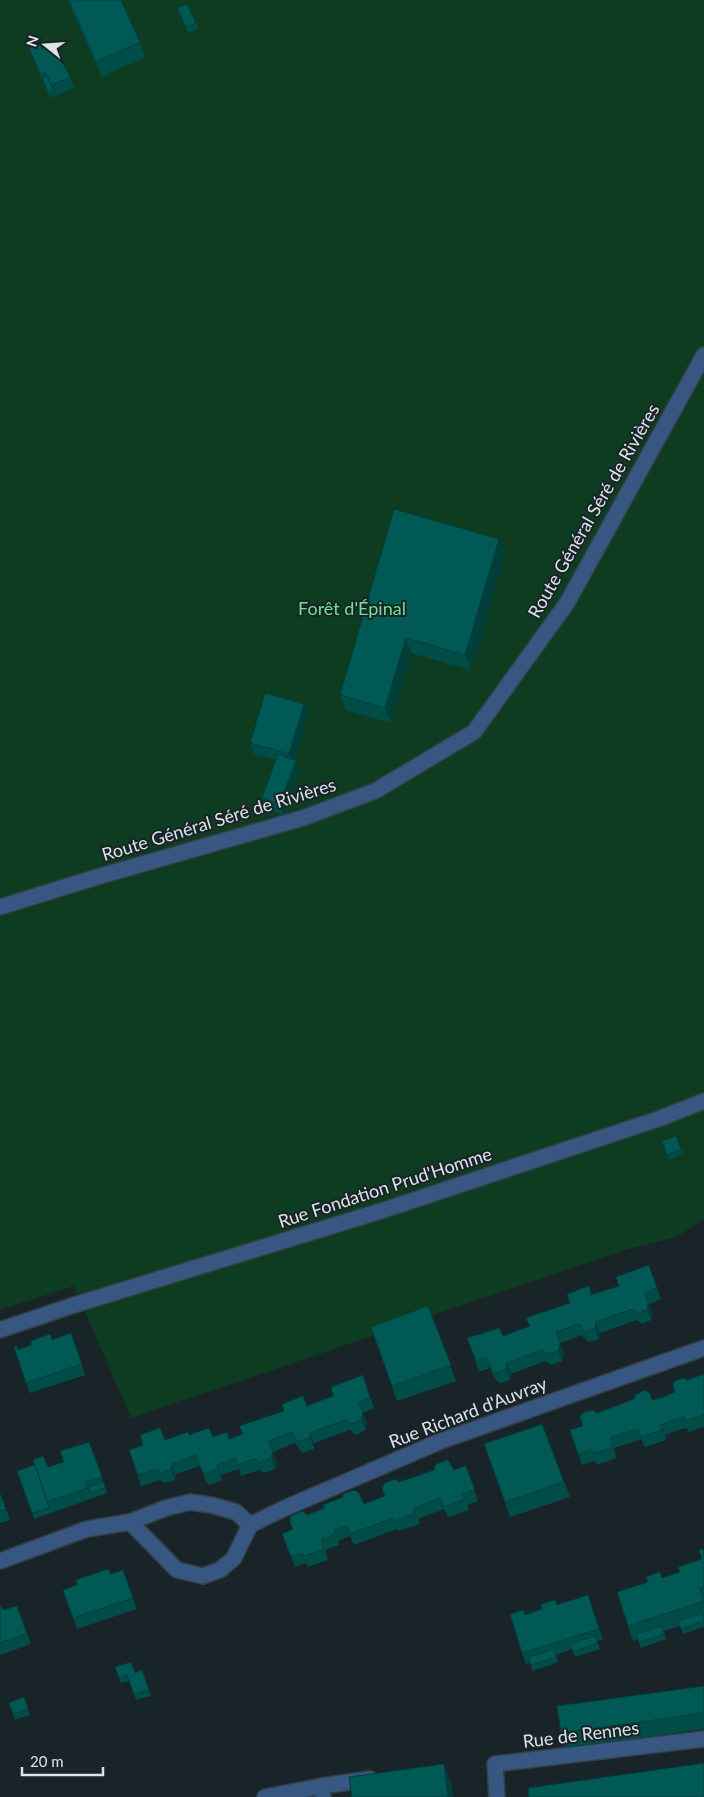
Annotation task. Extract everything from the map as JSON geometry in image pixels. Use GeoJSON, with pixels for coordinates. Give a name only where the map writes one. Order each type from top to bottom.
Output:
{"type":"FeatureCollection","features":[{"type":"Feature","properties":{"kind":"street","name":"Route Général Séré de Rivières"},"geometry":{"type":"LineString","coordinates":[[0,907],[97,876],[303,818],[375,791],[474,732],[567,603],[704,355]]}},
{"type":"Feature","properties":{"kind":"street","name":"Rue Fondation Prud'Homme"},"geometry":{"type":"LineString","coordinates":[[0,1330],[74,1305],[381,1211],[661,1118],[704,1101]]}},
{"type":"Feature","properties":{"kind":"street","name":"Rue Richard d'Auvray"},"geometry":{"type":"LineString","coordinates":[[250,1525],[441,1441],[704,1348]]}},
{"type":"Feature","properties":{"kind":"street"},"geometry":{"type":"LineString","coordinates":[[0,1561],[87,1529],[130,1522],[166,1508],[190,1502],[211,1505],[236,1512],[250,1525],[234,1558],[220,1570],[203,1576],[177,1570],[130,1522]]}},
{"type":"Feature","properties":{"kind":"street","name":"Rue de Rennes"},"geometry":{"type":"LineString","coordinates":[[497,1797],[495,1764],[704,1739]]}},
{"type":"Feature","properties":{"kind":"street"},"geometry":{"type":"LineString","coordinates":[[264,1797],[322,1791],[387,1777]]}},
{"type":"Feature","properties":{"kind":"green space","name":"Forêt d'Épinal"},"geometry":{"type":"Polygon","coordinates":[[[0,0],[704,0],[704,1219],[677,1237],[625,1250],[131,1418],[74,1286],[0,1310],[0,0]]]}},
{"type":"Feature","properties":{"kind":"building"},"geometry":{"type":"Polygon","coordinates":[[[69,0],[121,0],[140,42],[96,62],[69,0]]]}},
{"type":"Feature","properties":{"kind":"building"},"geometry":{"type":"Polygon","coordinates":[[[187,4],[196,23],[186,27],[177,8],[187,4]]]}},
{"type":"Feature","properties":{"kind":"building"},"geometry":{"type":"Polygon","coordinates":[[[51,40],[70,77],[52,85],[45,72],[41,74],[29,49],[51,40]]]}},
{"type":"Feature","properties":{"kind":"building"},"geometry":{"type":"Polygon","coordinates":[[[47,77],[54,90],[48,93],[42,79],[47,77]]]}},
{"type":"Feature","properties":{"kind":"building"},"geometry":{"type":"Polygon","coordinates":[[[394,509],[499,539],[465,655],[406,638],[385,708],[340,695],[394,509]]]}},
{"type":"Feature","properties":{"kind":"building"},"geometry":{"type":"Polygon","coordinates":[[[265,693],[304,704],[289,754],[250,743],[265,693]]]}},
{"type":"Feature","properties":{"kind":"building"},"geometry":{"type":"Polygon","coordinates":[[[278,754],[296,761],[279,804],[262,798],[278,754]]]}},
{"type":"Feature","properties":{"kind":"building"},"geometry":{"type":"Polygon","coordinates":[[[676,1136],[681,1149],[667,1155],[662,1141],[676,1136]]]}},
{"type":"Feature","properties":{"kind":"building"},"geometry":{"type":"Polygon","coordinates":[[[649,1265],[657,1288],[645,1293],[648,1303],[647,1310],[638,1313],[633,1309],[596,1322],[595,1329],[584,1332],[579,1324],[556,1332],[560,1343],[558,1351],[548,1354],[542,1350],[507,1363],[506,1369],[496,1373],[491,1369],[486,1357],[476,1361],[467,1338],[499,1328],[503,1336],[530,1326],[526,1318],[570,1303],[567,1294],[589,1286],[591,1295],[619,1286],[616,1277],[649,1265]]]}},
{"type":"Feature","properties":{"kind":"building"},"geometry":{"type":"Polygon","coordinates":[[[428,1306],[451,1365],[392,1386],[371,1327],[428,1306]]]}},
{"type":"Feature","properties":{"kind":"building"},"geometry":{"type":"Polygon","coordinates":[[[71,1333],[82,1364],[26,1383],[14,1347],[17,1346],[18,1350],[31,1345],[31,1341],[50,1334],[52,1340],[71,1333]]]}},
{"type":"Feature","properties":{"kind":"building"},"geometry":{"type":"Polygon","coordinates":[[[704,1374],[704,1415],[685,1421],[684,1417],[671,1421],[661,1425],[662,1430],[641,1437],[638,1429],[623,1433],[610,1438],[613,1447],[593,1454],[591,1450],[578,1454],[570,1430],[583,1426],[580,1418],[582,1413],[593,1410],[597,1413],[634,1399],[635,1395],[645,1390],[650,1394],[652,1400],[664,1397],[675,1392],[673,1387],[674,1381],[684,1378],[687,1380],[704,1374]]]}},
{"type":"Feature","properties":{"kind":"building"},"geometry":{"type":"Polygon","coordinates":[[[363,1375],[370,1398],[359,1402],[363,1413],[361,1420],[352,1424],[346,1420],[310,1433],[310,1438],[298,1442],[292,1432],[269,1441],[273,1453],[271,1458],[260,1463],[255,1459],[237,1465],[235,1458],[217,1465],[218,1469],[205,1474],[196,1455],[172,1464],[171,1469],[161,1473],[156,1469],[138,1475],[129,1450],[143,1445],[140,1435],[160,1428],[165,1440],[188,1432],[189,1435],[209,1428],[213,1437],[227,1432],[229,1439],[243,1434],[239,1426],[284,1411],[282,1404],[303,1396],[307,1406],[333,1396],[331,1387],[363,1375]]]}},
{"type":"Feature","properties":{"kind":"building"},"geometry":{"type":"Polygon","coordinates":[[[542,1424],[564,1482],[505,1502],[484,1444],[542,1424]]]}},
{"type":"Feature","properties":{"kind":"building"},"geometry":{"type":"Polygon","coordinates":[[[89,1442],[102,1477],[85,1482],[88,1488],[47,1502],[33,1460],[43,1456],[48,1467],[64,1462],[60,1451],[89,1442]]]}},
{"type":"Feature","properties":{"kind":"building"},"geometry":{"type":"Polygon","coordinates":[[[448,1460],[454,1470],[466,1466],[475,1490],[462,1494],[465,1499],[444,1507],[440,1498],[413,1509],[416,1513],[394,1521],[393,1518],[350,1534],[346,1526],[334,1530],[335,1534],[321,1540],[324,1549],[304,1556],[302,1553],[291,1557],[282,1534],[293,1529],[290,1523],[291,1516],[303,1511],[307,1515],[325,1508],[323,1505],[343,1497],[343,1494],[354,1490],[359,1493],[364,1504],[385,1496],[382,1488],[385,1483],[395,1479],[399,1482],[434,1470],[436,1464],[448,1460]]]}},
{"type":"Feature","properties":{"kind":"building"},"geometry":{"type":"Polygon","coordinates":[[[35,1465],[49,1508],[32,1513],[17,1471],[35,1465]]]}},
{"type":"Feature","properties":{"kind":"building"},"geometry":{"type":"Polygon","coordinates":[[[104,1482],[105,1488],[90,1493],[88,1487],[104,1482]]]}},
{"type":"Feature","properties":{"kind":"building"},"geometry":{"type":"Polygon","coordinates":[[[0,1493],[6,1509],[0,1511],[0,1493]]]}},
{"type":"Feature","properties":{"kind":"building"},"geometry":{"type":"Polygon","coordinates":[[[704,1549],[704,1587],[700,1588],[704,1601],[628,1626],[617,1592],[648,1582],[646,1577],[660,1572],[662,1578],[680,1572],[678,1567],[702,1559],[699,1550],[704,1549]]]}},
{"type":"Feature","properties":{"kind":"building"},"geometry":{"type":"Polygon","coordinates":[[[108,1569],[111,1574],[123,1570],[133,1598],[73,1618],[63,1590],[77,1585],[76,1580],[108,1569]]]}},
{"type":"Feature","properties":{"kind":"building"},"geometry":{"type":"Polygon","coordinates":[[[588,1595],[599,1629],[522,1653],[510,1614],[523,1610],[525,1615],[542,1609],[541,1604],[555,1600],[557,1605],[588,1595]]]}},
{"type":"Feature","properties":{"kind":"building"},"geometry":{"type":"Polygon","coordinates":[[[0,1606],[3,1610],[17,1606],[27,1634],[0,1643],[0,1606]]]}},
{"type":"Feature","properties":{"kind":"building"},"geometry":{"type":"Polygon","coordinates":[[[703,1613],[704,1621],[681,1629],[678,1621],[703,1613]]]}},
{"type":"Feature","properties":{"kind":"building"},"geometry":{"type":"Polygon","coordinates":[[[662,1626],[664,1634],[639,1642],[636,1634],[662,1626]]]}},
{"type":"Feature","properties":{"kind":"building"},"geometry":{"type":"Polygon","coordinates":[[[595,1636],[598,1643],[573,1652],[570,1644],[595,1636]]]}},
{"type":"Feature","properties":{"kind":"building"},"geometry":{"type":"Polygon","coordinates":[[[554,1649],[556,1657],[531,1665],[528,1657],[554,1649]]]}},
{"type":"Feature","properties":{"kind":"building"},"geometry":{"type":"Polygon","coordinates":[[[131,1662],[135,1673],[142,1670],[149,1690],[134,1694],[127,1675],[119,1678],[115,1667],[131,1662]]]}},
{"type":"Feature","properties":{"kind":"building"},"geometry":{"type":"Polygon","coordinates":[[[704,1686],[704,1713],[561,1733],[557,1706],[704,1686]]]}},
{"type":"Feature","properties":{"kind":"building"},"geometry":{"type":"Polygon","coordinates":[[[24,1697],[28,1709],[13,1714],[9,1703],[24,1697]]]}},
{"type":"Feature","properties":{"kind":"building"},"geometry":{"type":"Polygon","coordinates":[[[704,1763],[704,1797],[529,1797],[528,1788],[704,1763]]]}},
{"type":"Feature","properties":{"kind":"building"},"geometry":{"type":"Polygon","coordinates":[[[444,1764],[448,1797],[352,1797],[349,1777],[444,1764]]]}}]}
